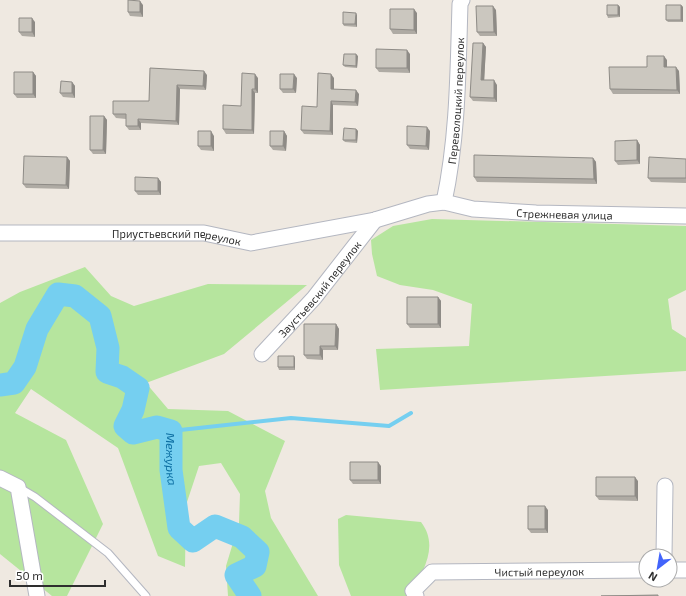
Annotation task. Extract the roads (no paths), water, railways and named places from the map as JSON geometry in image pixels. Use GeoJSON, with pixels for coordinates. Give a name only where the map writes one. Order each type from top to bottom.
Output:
{"type":"FeatureCollection","features":[{"type":"Feature","properties":{"kind":"street","name":"Переволоцкий переулок"},"geometry":{"type":"LineString","coordinates":[[444,202],[450,173],[458,94],[460,4],[462,0]]}},
{"type":"Feature","properties":{"kind":"street","name":"Стрежневая улица"},"geometry":{"type":"LineString","coordinates":[[444,202],[473,209],[536,213],[686,216]]}},
{"type":"Feature","properties":{"kind":"street","name":"Приустьевский переулок"},"geometry":{"type":"LineString","coordinates":[[0,233],[204,233],[251,242],[375,220],[428,204],[444,202]]}},
{"type":"Feature","properties":{"kind":"street","name":"Заустьевский переулок"},"geometry":{"type":"LineString","coordinates":[[262,354],[314,298],[375,220]]}},
{"type":"Feature","properties":{"kind":"street"},"geometry":{"type":"LineString","coordinates":[[0,478],[18,487],[37,596]]}},
{"type":"Feature","properties":{"kind":"street"},"geometry":{"type":"LineString","coordinates":[[664,548],[665,486]]}},
{"type":"Feature","properties":{"kind":"street","name":"Чистый переулок"},"geometry":{"type":"LineString","coordinates":[[416,596],[413,591],[432,572],[638,570]]}},
{"type":"Feature","properties":{"kind":"lane"},"geometry":{"type":"LineString","coordinates":[[18,487],[35,496],[108,553],[146,596]]}},
{"type":"Feature","properties":{"kind":"waterway","name":"Межурка"},"geometry":{"type":"LineString","coordinates":[[0,385],[14,383],[25,367],[37,329],[58,294],[75,296],[100,316],[108,348],[107,372],[122,377],[138,388],[133,410],[125,426],[133,433],[157,427],[171,431],[171,470],[179,528],[193,541],[215,526],[242,537],[258,552],[255,566],[236,575],[250,596]]}},
{"type":"Feature","properties":{"kind":"waterway"},"geometry":{"type":"LineString","coordinates":[[171,431],[291,418],[389,426],[411,413]]}}]}
